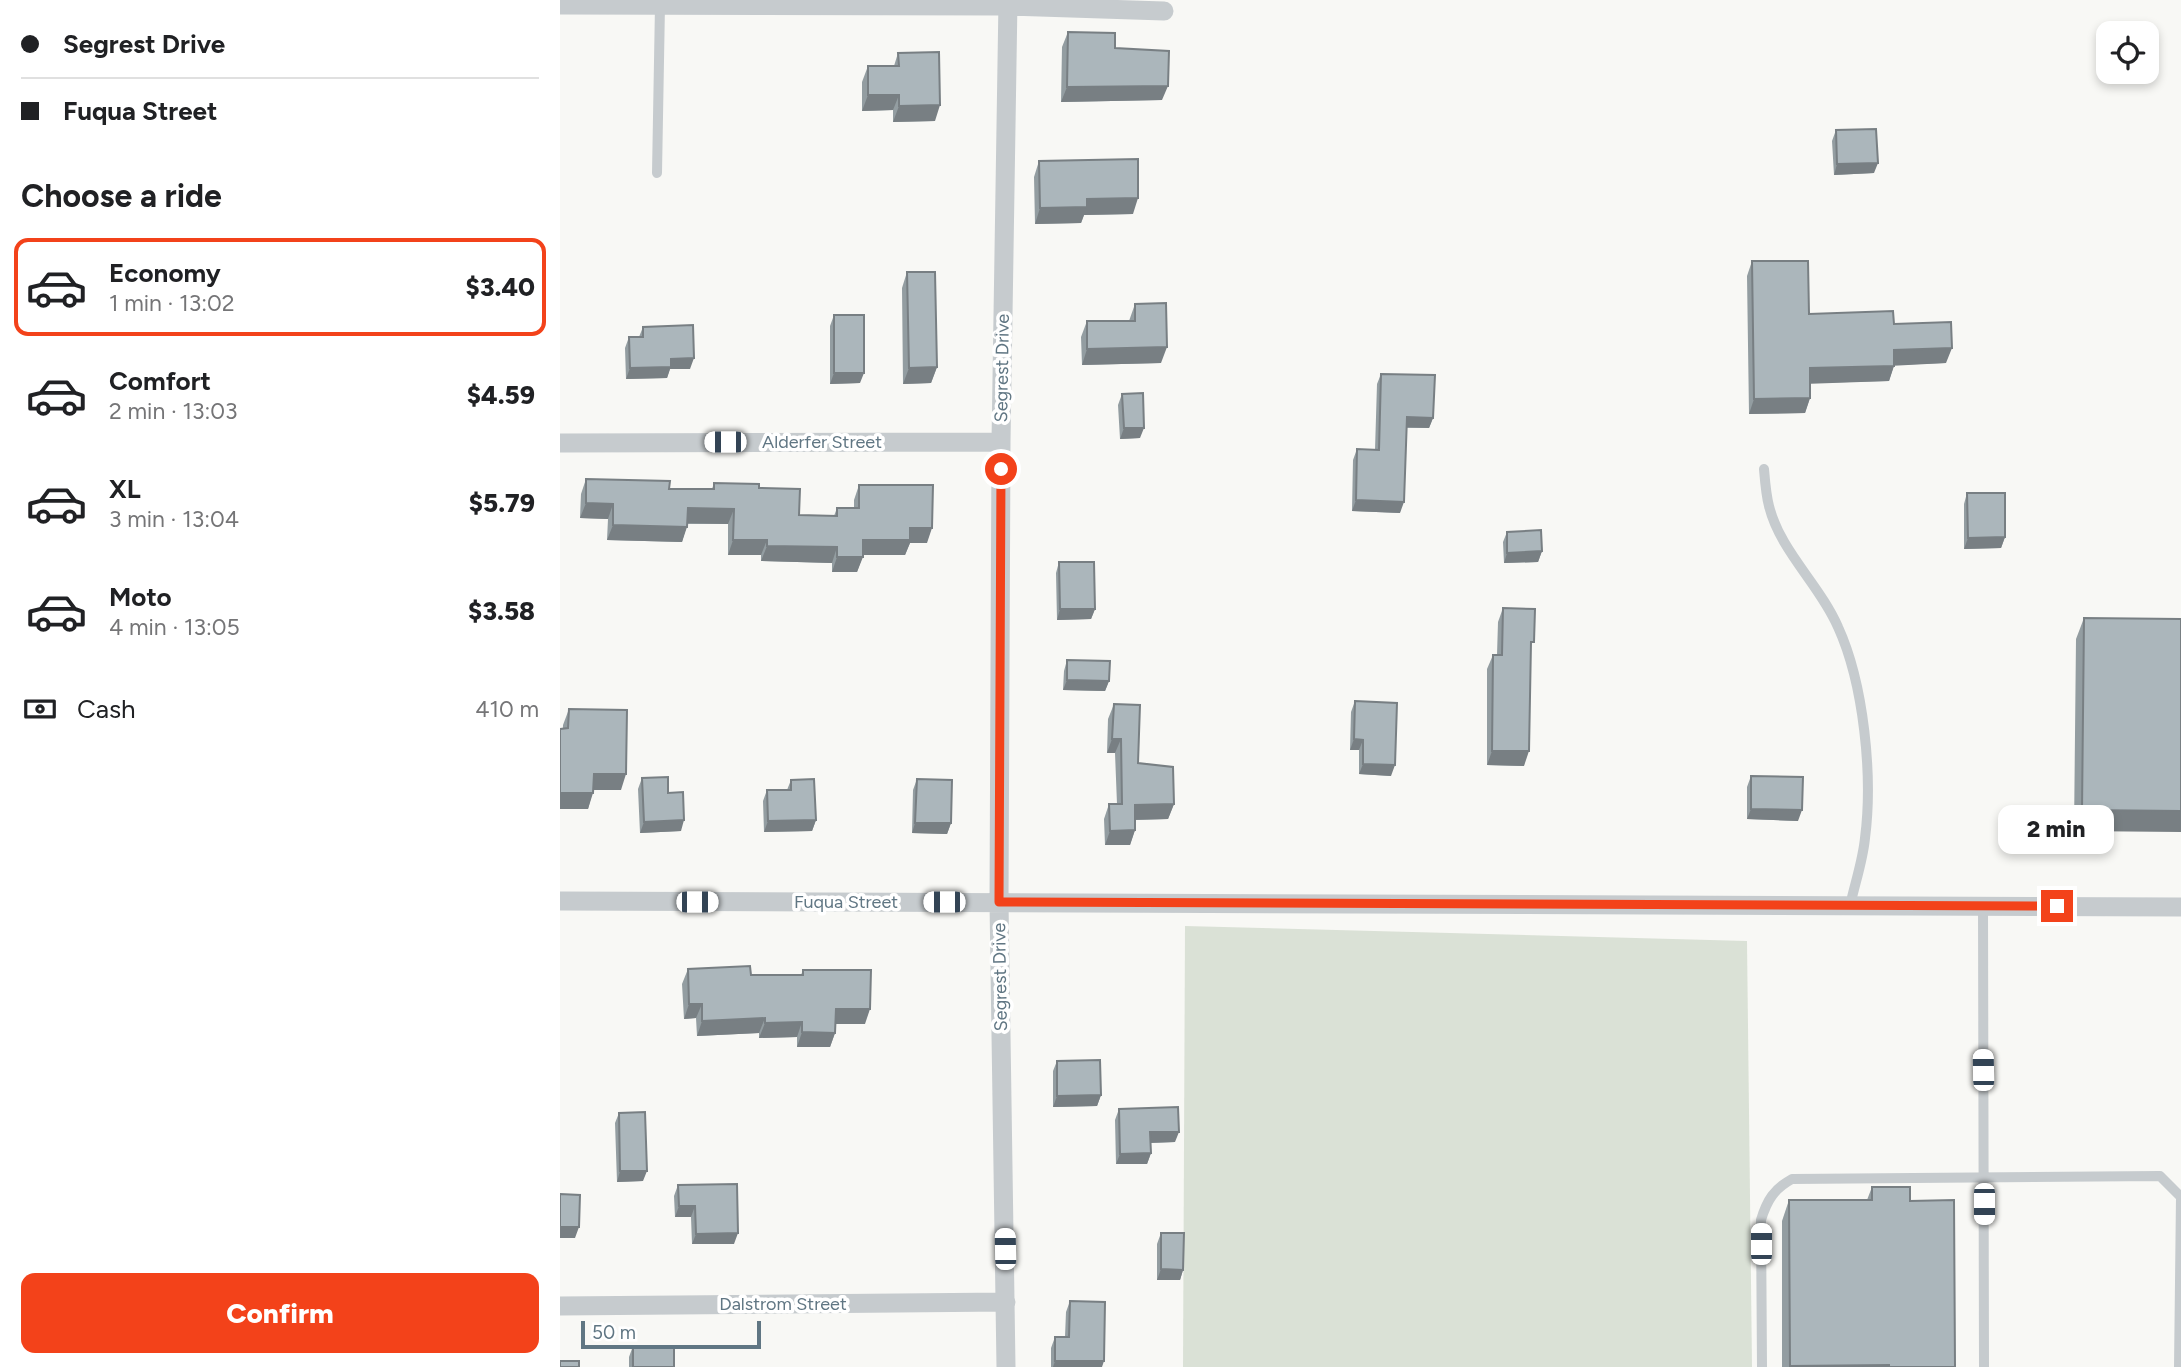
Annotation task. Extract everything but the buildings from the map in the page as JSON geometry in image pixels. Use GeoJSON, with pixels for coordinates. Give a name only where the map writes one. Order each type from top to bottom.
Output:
{"type":"FeatureCollection","features":[{"type":"Feature","properties":{"kind":"street"},"geometry":{"type":"LineString","coordinates":[[560,5],[1008,3],[1164,11]]}},
{"type":"Feature","properties":{"kind":"street","name":"Segrest Drive"},"geometry":{"type":"LineString","coordinates":[[1006,1367],[999,902],[1001,442],[1008,3]]}},
{"type":"Feature","properties":{"kind":"street","name":"Alderfer Street"},"geometry":{"type":"LineString","coordinates":[[560,443],[1001,442]]}},
{"type":"Feature","properties":{"kind":"street","name":"Fuqua Street"},"geometry":{"type":"LineString","coordinates":[[560,901],[2181,907]]}},
{"type":"Feature","properties":{"kind":"street","name":"Dalstrom Street"},"geometry":{"type":"LineString","coordinates":[[560,1306],[1006,1302]]}},
{"type":"Feature","properties":{"kind":"lane"},"geometry":{"type":"LineString","coordinates":[[657,173],[660,5]]}},
{"type":"Feature","properties":{"kind":"lane"},"geometry":{"type":"LineString","coordinates":[[1763,469],[1769,508],[1780,534],[1824,598],[1839,628],[1851,664],[1861,713],[1869,801],[1865,840],[1850,905]]}},
{"type":"Feature","properties":{"kind":"lane"},"geometry":{"type":"LineString","coordinates":[[1983,906],[1984,1367]]}},
{"type":"Feature","properties":{"kind":"lane"},"geometry":{"type":"LineString","coordinates":[[1762,1367],[1761,1220],[1767,1203],[1778,1187],[1793,1179],[2160,1176],[2180,1197],[2179,1367]]}},
{"type":"Feature","properties":{"kind":"shaded area"},"geometry":{"type":"Polygon","coordinates":[[[1185,926],[1747,941],[1752,1367],[1183,1367],[1185,926]]]}},
{"type":"Feature","properties":{"kind":"route"},"geometry":{"type":"LineString","coordinates":[[1001,469],[999,902],[2057,906]]}}]}
